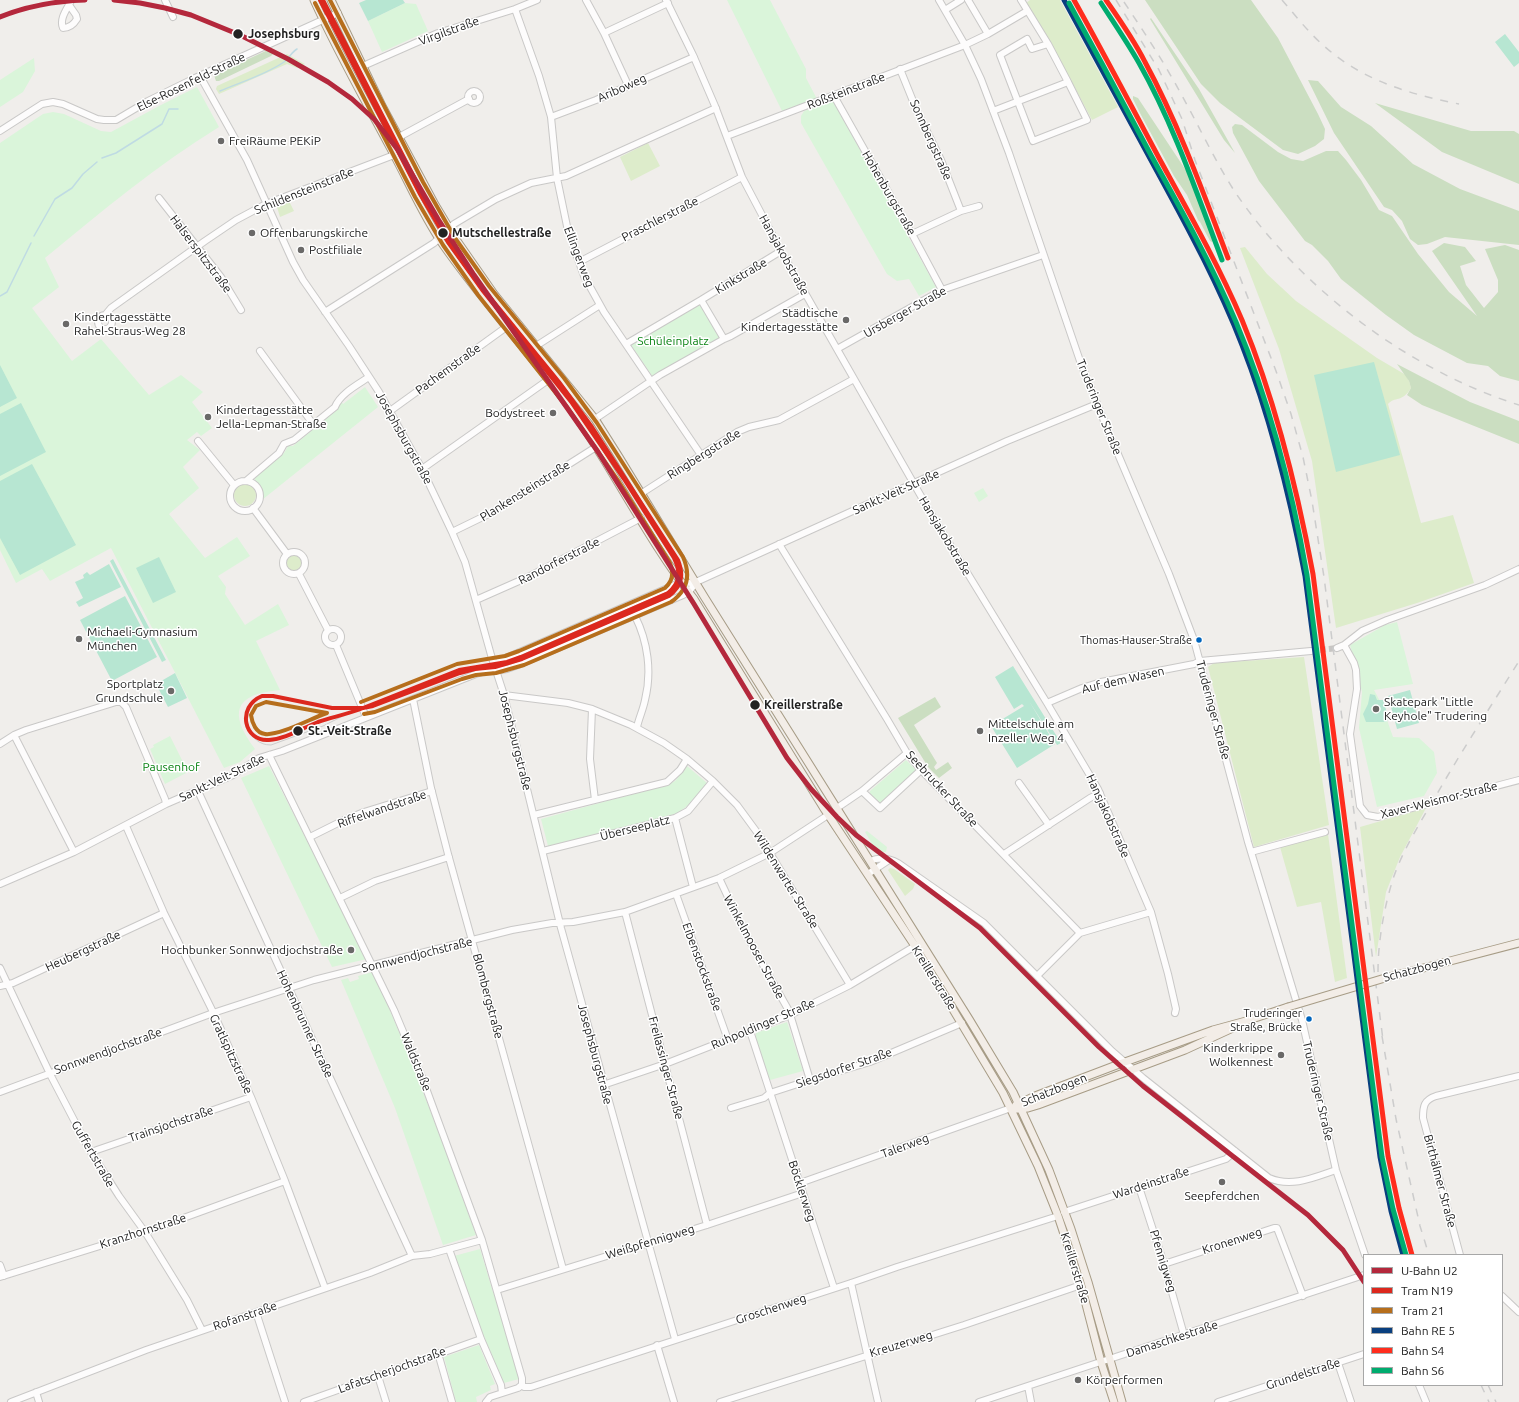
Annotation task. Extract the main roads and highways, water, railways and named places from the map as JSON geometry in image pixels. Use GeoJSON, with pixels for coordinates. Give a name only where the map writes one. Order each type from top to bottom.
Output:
{"type":"FeatureCollection","features":[{"type":"Feature","properties":{"kind":"main road","name":"Kreillerstraße"},"geometry":{"type":"LineString","coordinates":[[314,0],[414,196],[439,239],[468,280],[576,417],[596,447],[689,592],[828,815],[914,946],[962,1023],[1011,1108],[1061,1214],[1088,1282],[1122,1402]]}},
{"type":"Feature","properties":{"kind":"main road","name":"Kreillerstraße"},"geometry":{"type":"LineString","coordinates":[[331,0],[399,137],[434,204],[449,229],[494,294],[595,419],[973,1026],[1020,1107],[1049,1170],[1101,1362],[1114,1402]]}},
{"type":"Feature","properties":{"kind":"main road","name":"Schatzbogen"},"geometry":{"type":"LineString","coordinates":[[1020,1107],[1125,1062],[1213,1030],[1385,978],[1519,943]]}},
{"type":"Feature","properties":{"kind":"main road","name":"Schatzbogen"},"geometry":{"type":"LineString","coordinates":[[1011,1108],[1038,1105],[1210,1039],[1246,1021]]}},
{"type":"Feature","properties":{"kind":"waterway"},"geometry":{"type":"LineString","coordinates":[[220,91],[277,67],[297,49]]}},
{"type":"Feature","properties":{"kind":"waterway"},"geometry":{"type":"LineString","coordinates":[[102,158],[116,153],[162,124],[169,109],[178,109]]}},
{"type":"Feature","properties":{"kind":"waterway"},"geometry":{"type":"LineString","coordinates":[[34,236],[55,199],[72,188],[83,174],[97,162]]}},
{"type":"Feature","properties":{"kind":"waterway"},"geometry":{"type":"LineString","coordinates":[[0,296],[7,292],[31,243]]}},
{"type":"Feature","properties":{"kind":"tunnel"},"geometry":{"type":"LineString","coordinates":[[1311,651],[1337,648]]}},
{"type":"Feature","properties":{"kind":"tram line","name":"N19"},"geometry":{"type":"LineString","coordinates":[[320,0],[420,194],[448,242],[483,291],[572,403],[624,479],[674,558],[678,568],[677,581],[668,593],[521,657],[507,662],[459,670],[363,708]]}},
{"type":"Feature","properties":{"kind":"tram line","name":"N19"},"geometry":{"type":"LineString","coordinates":[[323,0],[418,185],[450,241],[484,290],[559,382],[592,427],[678,560],[681,571],[681,580],[677,588],[669,596],[522,659],[495,667],[475,669],[460,673],[373,706],[363,708]]}},
{"type":"Feature","properties":{"kind":"tram line","name":"21"},"geometry":{"type":"LineString","coordinates":[[330,0],[423,182],[455,238],[489,286],[564,378],[597,423],[683,557],[687,570],[684,587],[677,597],[671,602],[524,665],[496,673],[476,675],[462,679],[375,712],[364,714]]}},
{"type":"Feature","properties":{"kind":"tram line","name":"21"},"geometry":{"type":"LineString","coordinates":[[315,3],[415,197],[443,245],[478,295],[567,407],[619,482],[672,568],[672,579],[665,588],[519,651],[505,656],[457,664],[361,702]]}},
{"type":"Feature","properties":{"kind":"tram line","name":"N19"},"geometry":{"type":"LineString","coordinates":[[262,696],[273,696],[332,708],[363,708],[318,722],[282,738],[269,740],[260,739],[254,736],[249,730],[246,723],[246,715],[254,701],[262,696]]}},
{"type":"Feature","properties":{"kind":"tram line","name":"21"},"geometry":{"type":"LineString","coordinates":[[266,702],[327,713],[287,730],[265,734],[257,730],[252,721],[251,715],[256,706],[266,702]]}},
{"type":"Feature","properties":{"kind":"tram line"},"geometry":{"type":"LineString","coordinates":[[248,727],[256,740],[263,744],[271,745],[323,726],[345,715]]}},
{"type":"Feature","properties":{"kind":"railway"},"geometry":{"type":"LineString","coordinates":[[1116,0],[1159,70],[1182,119],[1195,160],[1276,371],[1291,414],[1303,457],[1312,501],[1324,577],[1383,1040]]}},
{"type":"Feature","properties":{"kind":"railway"},"geometry":{"type":"LineString","coordinates":[[1282,0],[1317,40],[1353,68],[1386,84],[1459,104]]}},
{"type":"Feature","properties":{"kind":"railway"},"geometry":{"type":"LineString","coordinates":[[1124,2],[1168,70],[1235,192],[1261,227],[1291,261],[1324,292],[1360,321],[1398,348],[1437,370],[1478,390],[1519,405]]}},
{"type":"Feature","properties":{"kind":"railway"},"geometry":{"type":"LineString","coordinates":[[1378,972],[1380,937],[1384,913],[1393,879],[1401,859],[1454,765],[1519,661]]}},
{"type":"Feature","properties":{"kind":"railway"},"geometry":{"type":"LineString","coordinates":[[1382,1036],[1396,1119],[1420,1226],[1429,1254]]}},
{"type":"Feature","properties":{"kind":"railway"},"geometry":{"type":"LineString","coordinates":[[1481,1386],[1489,1402]]}},
{"type":"Feature","properties":{"kind":"railway"},"geometry":{"type":"LineString","coordinates":[[1488,1386],[1496,1402]]}},
{"type":"Feature","properties":{"kind":"metro line","name":"U2"},"geometry":{"type":"LineString","coordinates":[[0,17],[42,5],[85,0]]}},
{"type":"Feature","properties":{"kind":"metro line","name":"U2"},"geometry":{"type":"LineString","coordinates":[[114,0],[140,3],[191,15],[240,35],[288,59],[328,82],[352,99],[374,119],[398,150],[438,219],[474,275],[598,452],[694,604],[787,758],[811,789],[856,835],[980,928],[1099,1047],[1143,1086],[1308,1215],[1343,1250],[1363,1280]]}},
{"type":"Feature","properties":{"kind":"rail line","name":"S4"},"geometry":{"type":"LineString","coordinates":[[1074,0],[1202,238],[1233,299],[1265,382],[1284,446],[1300,510],[1313,574],[1388,1156],[1399,1208],[1412,1254]]}},
{"type":"Feature","properties":{"kind":"rail line","name":"S4"},"geometry":{"type":"LineString","coordinates":[[1106,0],[1136,46],[1169,110],[1190,159],[1228,258]]}},
{"type":"Feature","properties":{"kind":"rail line","name":"S6"},"geometry":{"type":"LineString","coordinates":[[1069,3],[1217,280],[1248,353],[1279,447],[1307,575],[1382,1157],[1393,1209],[1406,1254]]}},
{"type":"Feature","properties":{"kind":"rail line","name":"S6"},"geometry":{"type":"LineString","coordinates":[[1101,3],[1139,63],[1152,87],[1174,135],[1222,260]]}},
{"type":"Feature","properties":{"kind":"place","name":"Josephsburg"},"geometry":{"type":"Point","coordinates":[238,34]}},
{"type":"Feature","properties":{"kind":"place","name":"FreiRäume PEKiP"},"geometry":{"type":"Point","coordinates":[221,141]}},
{"type":"Feature","properties":{"kind":"place","name":"Offenbarungskirche"},"geometry":{"type":"Point","coordinates":[252,233]}},
{"type":"Feature","properties":{"kind":"place","name":"Mutschellestraße"},"geometry":{"type":"Point","coordinates":[443,233]}},
{"type":"Feature","properties":{"kind":"place","name":"Postfiliale"},"geometry":{"type":"Point","coordinates":[301,250]}},
{"type":"Feature","properties":{"kind":"place","name":"Städtische Kindertagesstätte"},"geometry":{"type":"Point","coordinates":[846,320]}},
{"type":"Feature","properties":{"kind":"place","name":"Kindertagesstätte Rahel-Straus-Weg 28"},"geometry":{"type":"Point","coordinates":[66,324]}},
{"type":"Feature","properties":{"kind":"place","name":"Bodystreet"},"geometry":{"type":"Point","coordinates":[553,413]}},
{"type":"Feature","properties":{"kind":"place","name":"Kindertagesstätte Jella-Lepman-Straße"},"geometry":{"type":"Point","coordinates":[208,417]}},
{"type":"Feature","properties":{"kind":"place","name":"Michaeli-Gymnasium München"},"geometry":{"type":"Point","coordinates":[79,639]}},
{"type":"Feature","properties":{"kind":"place","name":"Thomas-Hauser-Straße"},"geometry":{"type":"Point","coordinates":[1199,640]}},
{"type":"Feature","properties":{"kind":"place","name":"Sportplatz Grundschule"},"geometry":{"type":"Point","coordinates":[171,691]}},
{"type":"Feature","properties":{"kind":"place","name":"Kreillerstraße"},"geometry":{"type":"Point","coordinates":[755,705]}},
{"type":"Feature","properties":{"kind":"place","name":"Skatepark \"Little Keyhole\" Trudering"},"geometry":{"type":"Point","coordinates":[1376,709]}},
{"type":"Feature","properties":{"kind":"place","name":"St.-Veit-Straße"},"geometry":{"type":"Point","coordinates":[298,731]}},
{"type":"Feature","properties":{"kind":"place","name":"Mittelschule am Inzeller Weg 4"},"geometry":{"type":"Point","coordinates":[980,731]}},
{"type":"Feature","properties":{"kind":"place","name":"Hochbunker Sonnwendjochstraße"},"geometry":{"type":"Point","coordinates":[351,950]}},
{"type":"Feature","properties":{"kind":"place","name":"Truderinger Straße, Brücke"},"geometry":{"type":"Point","coordinates":[1309,1019]}},
{"type":"Feature","properties":{"kind":"place","name":"Kinderkrippe Wolkennest"},"geometry":{"type":"Point","coordinates":[1281,1055]}},
{"type":"Feature","properties":{"kind":"place","name":"Seepferdchen"},"geometry":{"type":"Point","coordinates":[1222,1182]}},
{"type":"Feature","properties":{"kind":"place","name":"Körperformen"},"geometry":{"type":"Point","coordinates":[1078,1380]}},
{"type":"Feature","properties":{"kind":"park label","name":"Schüleinplatz"},"geometry":{"type":"Point","coordinates":[673,341]}},
{"type":"Feature","properties":{"kind":"park label","name":"Pausenhof"},"geometry":{"type":"Point","coordinates":[171,767]}}]}
